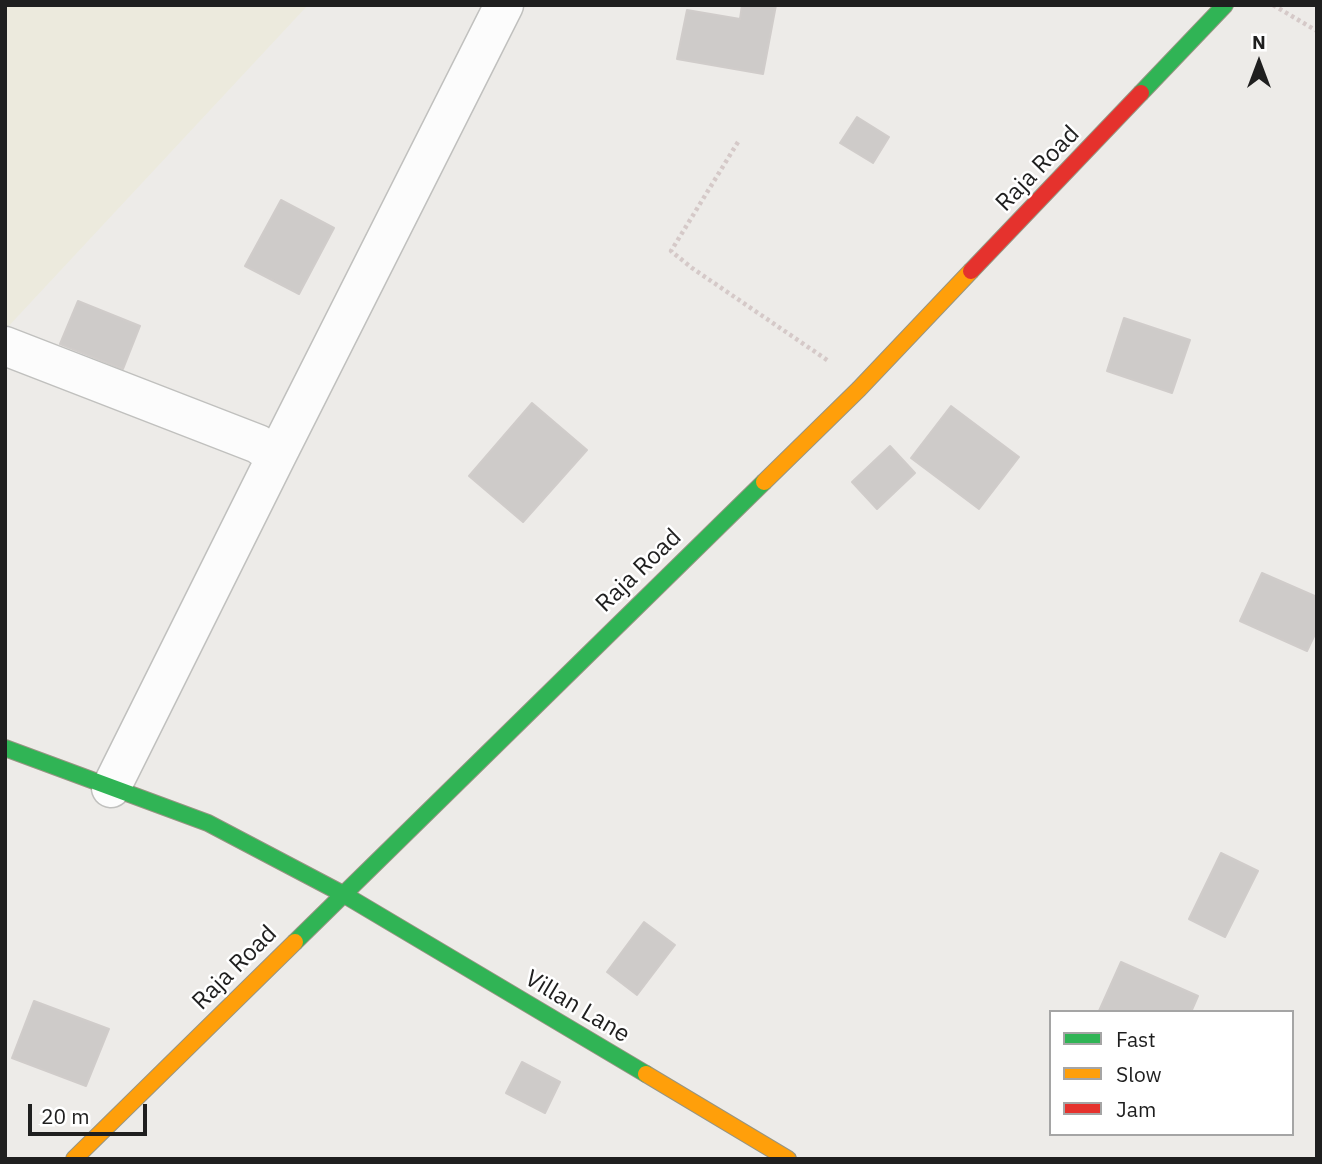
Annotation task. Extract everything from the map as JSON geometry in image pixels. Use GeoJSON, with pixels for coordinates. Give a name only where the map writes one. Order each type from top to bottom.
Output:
{"type":"FeatureCollection","features":[{"type":"Feature","properties":{"kind":"street"},"geometry":{"type":"LineString","coordinates":[[111,788],[504,5]]}},
{"type":"Feature","properties":{"kind":"street","name":"Raja Road"},"geometry":{"type":"LineString","coordinates":[[74,1159],[863,385],[1225,5]]}},
{"type":"Feature","properties":{"kind":"street"},"geometry":{"type":"LineString","coordinates":[[5,346],[258,444],[276,457]]}},
{"type":"Feature","properties":{"kind":"street","name":"Villan Lane"},"geometry":{"type":"LineString","coordinates":[[5,748],[208,823],[343,894],[788,1159]]}},
{"type":"Feature","properties":{"kind":"path"},"geometry":{"type":"LineString","coordinates":[[1273,5],[1317,31]]}},
{"type":"Feature","properties":{"kind":"path"},"geometry":{"type":"LineString","coordinates":[[738,142],[671,251],[863,385]]}},
{"type":"Feature","properties":{"kind":"shaded area"},"geometry":{"type":"Polygon","coordinates":[[[5,5],[308,5],[5,330],[5,5]]]}},
{"type":"Feature","properties":{"kind":"building"},"geometry":{"type":"Polygon","coordinates":[[[742,5],[776,5],[763,74],[677,59],[687,10],[740,19],[742,5]]]}},
{"type":"Feature","properties":{"kind":"building"},"geometry":{"type":"Polygon","coordinates":[[[857,117],[889,137],[873,163],[840,143],[857,117]]]}},
{"type":"Feature","properties":{"kind":"building"},"geometry":{"type":"Polygon","coordinates":[[[281,200],[334,228],[299,294],[245,266],[281,200]]]}},
{"type":"Feature","properties":{"kind":"building"},"geometry":{"type":"Polygon","coordinates":[[[78,301],[140,326],[123,369],[60,344],[78,301]]]}},
{"type":"Feature","properties":{"kind":"building"},"geometry":{"type":"Polygon","coordinates":[[[1124,318],[1190,340],[1172,393],[1107,371],[1124,318]]]}},
{"type":"Feature","properties":{"kind":"building"},"geometry":{"type":"Polygon","coordinates":[[[532,403],[587,450],[523,522],[469,476],[532,403]]]}},
{"type":"Feature","properties":{"kind":"building"},"geometry":{"type":"Polygon","coordinates":[[[951,406],[1019,457],[979,509],[911,458],[951,406]]]}},
{"type":"Feature","properties":{"kind":"building"},"geometry":{"type":"Polygon","coordinates":[[[890,446],[915,473],[877,509],[852,482],[890,446]]]}},
{"type":"Feature","properties":{"kind":"building"},"geometry":{"type":"Polygon","coordinates":[[[1262,573],[1317,597],[1317,630],[1307,651],[1240,621],[1262,573]]]}},
{"type":"Feature","properties":{"kind":"building"},"geometry":{"type":"Polygon","coordinates":[[[1221,853],[1258,871],[1225,937],[1189,919],[1221,853]]]}},
{"type":"Feature","properties":{"kind":"building"},"geometry":{"type":"Polygon","coordinates":[[[644,922],[675,945],[637,995],[607,972],[644,922]]]}},
{"type":"Feature","properties":{"kind":"building"},"geometry":{"type":"Polygon","coordinates":[[[1121,962],[1198,996],[1192,1010],[1099,1010],[1121,962]]]}},
{"type":"Feature","properties":{"kind":"building"},"geometry":{"type":"Polygon","coordinates":[[[34,1001],[109,1029],[86,1086],[12,1058],[34,1001]]]}},
{"type":"Feature","properties":{"kind":"building"},"geometry":{"type":"Polygon","coordinates":[[[522,1062],[560,1082],[545,1113],[506,1093],[522,1062]]]}},
{"type":"Feature","properties":{"kind":"traffic: fast"},"geometry":{"type":"LineString","coordinates":[[1141,93],[1225,5]]}},
{"type":"Feature","properties":{"kind":"traffic: fast"},"geometry":{"type":"LineString","coordinates":[[295,942],[764,482]]}},
{"type":"Feature","properties":{"kind":"traffic: fast"},"geometry":{"type":"LineString","coordinates":[[5,748],[208,823],[343,894],[646,1074]]}},
{"type":"Feature","properties":{"kind":"traffic: slow"},"geometry":{"type":"LineString","coordinates":[[764,482],[859,389],[971,271]]}},
{"type":"Feature","properties":{"kind":"traffic: slow"},"geometry":{"type":"LineString","coordinates":[[74,1159],[295,942]]}},
{"type":"Feature","properties":{"kind":"traffic: slow"},"geometry":{"type":"LineString","coordinates":[[646,1074],[788,1159]]}},
{"type":"Feature","properties":{"kind":"traffic: jam"},"geometry":{"type":"LineString","coordinates":[[971,271],[1141,93]]}}]}
